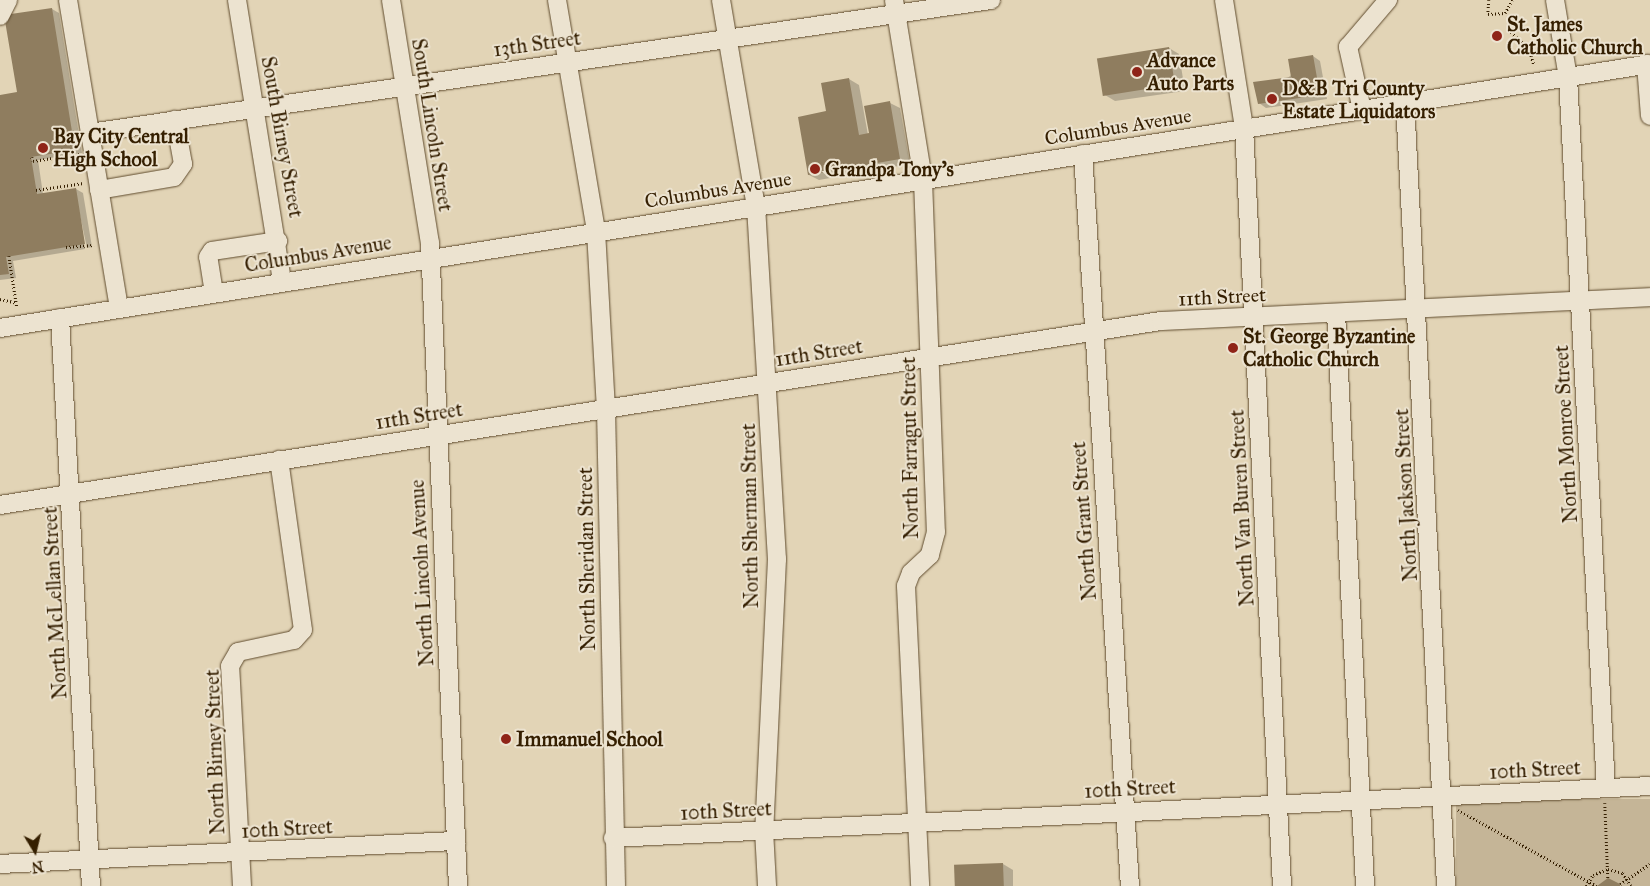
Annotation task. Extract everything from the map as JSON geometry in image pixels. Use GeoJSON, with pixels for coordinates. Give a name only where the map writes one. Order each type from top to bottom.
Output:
{"type":"FeatureCollection","features":[{"type":"Feature","properties":{"kind":"street"},"geometry":{"type":"LineString","coordinates":[[0,16],[8,0]]}},
{"type":"Feature","properties":{"kind":"street"},"geometry":{"type":"LineString","coordinates":[[68,0],[90,134],[92,186],[119,308]]}},
{"type":"Feature","properties":{"kind":"street","name":"South Birney Street"},"geometry":{"type":"LineString","coordinates":[[237,0],[278,241],[282,282]]}},
{"type":"Feature","properties":{"kind":"street","name":"South Lincoln Street"},"geometry":{"type":"LineString","coordinates":[[391,0],[405,85],[428,258]]}},
{"type":"Feature","properties":{"kind":"street","name":"North Sheridan Street"},"geometry":{"type":"LineString","coordinates":[[557,0],[596,230],[606,409],[613,838],[616,886]]}},
{"type":"Feature","properties":{"kind":"street","name":"North Sherman Street"},"geometry":{"type":"LineString","coordinates":[[721,0],[756,206],[777,559],[764,830],[767,886]]}},
{"type":"Feature","properties":{"kind":"street","name":"13th Street"},"geometry":{"type":"LineString","coordinates":[[90,134],[405,85],[727,38],[895,7],[991,0]]}},
{"type":"Feature","properties":{"kind":"street","name":"North Van Buren Street"},"geometry":{"type":"LineString","coordinates":[[1224,0],[1244,128],[1255,316],[1282,886]]}},
{"type":"Feature","properties":{"kind":"street"},"geometry":{"type":"LineString","coordinates":[[1362,110],[1348,47],[1388,0]]}},
{"type":"Feature","properties":{"kind":"street","name":"North Monroe Street"},"geometry":{"type":"LineString","coordinates":[[1555,0],[1568,78],[1606,795]]}},
{"type":"Feature","properties":{"kind":"street","name":"North Farragut Street"},"geometry":{"type":"LineString","coordinates":[[895,7],[923,180],[936,532],[930,555],[911,573],[906,586],[920,886]]}},
{"type":"Feature","properties":{"kind":"street"},"geometry":{"type":"LineString","coordinates":[[1648,64],[1650,116]]}},
{"type":"Feature","properties":{"kind":"street","name":"Columbus Avenue"},"geometry":{"type":"LineString","coordinates":[[0,328],[596,230],[923,180],[1648,64]]}},
{"type":"Feature","properties":{"kind":"street","name":"North Jackson Street"},"geometry":{"type":"LineString","coordinates":[[1405,103],[1418,308],[1446,886]]}},
{"type":"Feature","properties":{"kind":"street"},"geometry":{"type":"LineString","coordinates":[[92,186],[174,177],[183,164],[175,120]]}},
{"type":"Feature","properties":{"kind":"street","name":"North Grant Street"},"geometry":{"type":"LineString","coordinates":[[1083,154],[1092,331],[1130,886]]}},
{"type":"Feature","properties":{"kind":"street"},"geometry":{"type":"LineString","coordinates":[[214,293],[208,257],[212,251],[278,241]]}},
{"type":"Feature","properties":{"kind":"street","name":"North Lincoln Avenue"},"geometry":{"type":"LineString","coordinates":[[428,258],[458,886]]}},
{"type":"Feature","properties":{"kind":"street","name":"11th Street"},"geometry":{"type":"LineString","coordinates":[[0,504],[1161,321],[1650,297]]}},
{"type":"Feature","properties":{"kind":"street"},"geometry":{"type":"LineString","coordinates":[[1336,313],[1365,886]]}},
{"type":"Feature","properties":{"kind":"street","name":"North McLellan Street"},"geometry":{"type":"LineString","coordinates":[[60,318],[91,886]]}},
{"type":"Feature","properties":{"kind":"street","name":"North Birney Street"},"geometry":{"type":"LineString","coordinates":[[242,886],[230,666],[238,652],[294,640],[303,630],[279,460]]}},
{"type":"Feature","properties":{"kind":"street","name":"10th Street"},"geometry":{"type":"LineString","coordinates":[[613,838],[1361,799],[1441,796],[1606,795],[1650,786]]}},
{"type":"Feature","properties":{"kind":"street","name":"10th Street"},"geometry":{"type":"LineString","coordinates":[[0,864],[456,841]]}},
{"type":"Feature","properties":{"kind":"path"},"geometry":{"type":"LineString","coordinates":[[1489,0],[1488,14],[1505,13],[1512,0]]}},
{"type":"Feature","properties":{"kind":"path"},"geometry":{"type":"LineString","coordinates":[[1511,32],[1529,49],[1534,64]]}},
{"type":"Feature","properties":{"kind":"path"},"geometry":{"type":"LineString","coordinates":[[32,157],[32,161],[80,154]]}},
{"type":"Feature","properties":{"kind":"path"},"geometry":{"type":"LineString","coordinates":[[36,190],[92,186]]}},
{"type":"Feature","properties":{"kind":"path"},"geometry":{"type":"LineString","coordinates":[[66,247],[96,245]]}},
{"type":"Feature","properties":{"kind":"path"},"geometry":{"type":"LineString","coordinates":[[0,299],[17,305],[9,256]]}},
{"type":"Feature","properties":{"kind":"path"},"geometry":{"type":"LineString","coordinates":[[1606,795],[1608,878]]}},
{"type":"Feature","properties":{"kind":"path"},"geometry":{"type":"LineString","coordinates":[[1456,810],[1597,886]]}},
{"type":"Feature","properties":{"kind":"path"},"geometry":{"type":"LineString","coordinates":[[1620,884],[1650,864]]}},
{"type":"Feature","properties":{"kind":"path"},"geometry":{"type":"LineString","coordinates":[[1608,868],[1628,879],[1631,886]]}},
{"type":"Feature","properties":{"kind":"path"},"geometry":{"type":"LineString","coordinates":[[1586,886],[1588,881],[1608,868]]}},
{"type":"Feature","properties":{"kind":"shaded area"},"geometry":{"type":"Polygon","coordinates":[[[1456,799],[1650,799],[1650,886],[1456,886],[1456,799]]]}},
{"type":"Feature","properties":{"kind":"building","name":"Bay City Central High School"},"geometry":{"type":"Polygon","coordinates":[[[52,8],[75,150],[31,157],[37,194],[76,188],[85,244],[6,257],[9,274],[0,275],[0,95],[17,92],[4,15],[52,8]]]}},
{"type":"Feature","properties":{"kind":"building","name":"Advance Auto Parts"},"geometry":{"type":"Polygon","coordinates":[[[1169,47],[1175,85],[1103,96],[1097,58],[1169,47]]]}},
{"type":"Feature","properties":{"kind":"building"},"geometry":{"type":"Polygon","coordinates":[[[1313,55],[1320,95],[1258,104],[1253,82],[1291,77],[1288,59],[1313,55]]]}},
{"type":"Feature","properties":{"kind":"building"},"geometry":{"type":"Polygon","coordinates":[[[849,78],[859,135],[869,133],[864,106],[890,101],[900,159],[808,175],[798,117],[826,111],[821,83],[849,78]]]}},
{"type":"Feature","properties":{"kind":"building"},"geometry":{"type":"Polygon","coordinates":[[[1003,863],[1004,886],[955,886],[954,865],[1003,863]]]}},
{"type":"Feature","properties":{"kind":"building"},"geometry":{"type":"Polygon","coordinates":[[[1608,878],[1620,884],[1620,886],[1597,886],[1608,878]]]}},
{"type":"Feature","properties":{"kind":"place","name":"St. James Catholic Church"},"geometry":{"type":"Point","coordinates":[1497,36]}},
{"type":"Feature","properties":{"kind":"place","name":"Advance Auto Parts"},"geometry":{"type":"Point","coordinates":[1137,72]}},
{"type":"Feature","properties":{"kind":"place","name":"D&B Tri County Estate Liquidators"},"geometry":{"type":"Point","coordinates":[1272,99]}},
{"type":"Feature","properties":{"kind":"place","name":"Bay City Central High School"},"geometry":{"type":"Point","coordinates":[43,148]}},
{"type":"Feature","properties":{"kind":"place","name":"Grandpa Tony's"},"geometry":{"type":"Point","coordinates":[815,169]}},
{"type":"Feature","properties":{"kind":"place","name":"St. George Byzantine Catholic Church"},"geometry":{"type":"Point","coordinates":[1233,348]}},
{"type":"Feature","properties":{"kind":"place","name":"Immanuel School"},"geometry":{"type":"Point","coordinates":[506,739]}}]}
